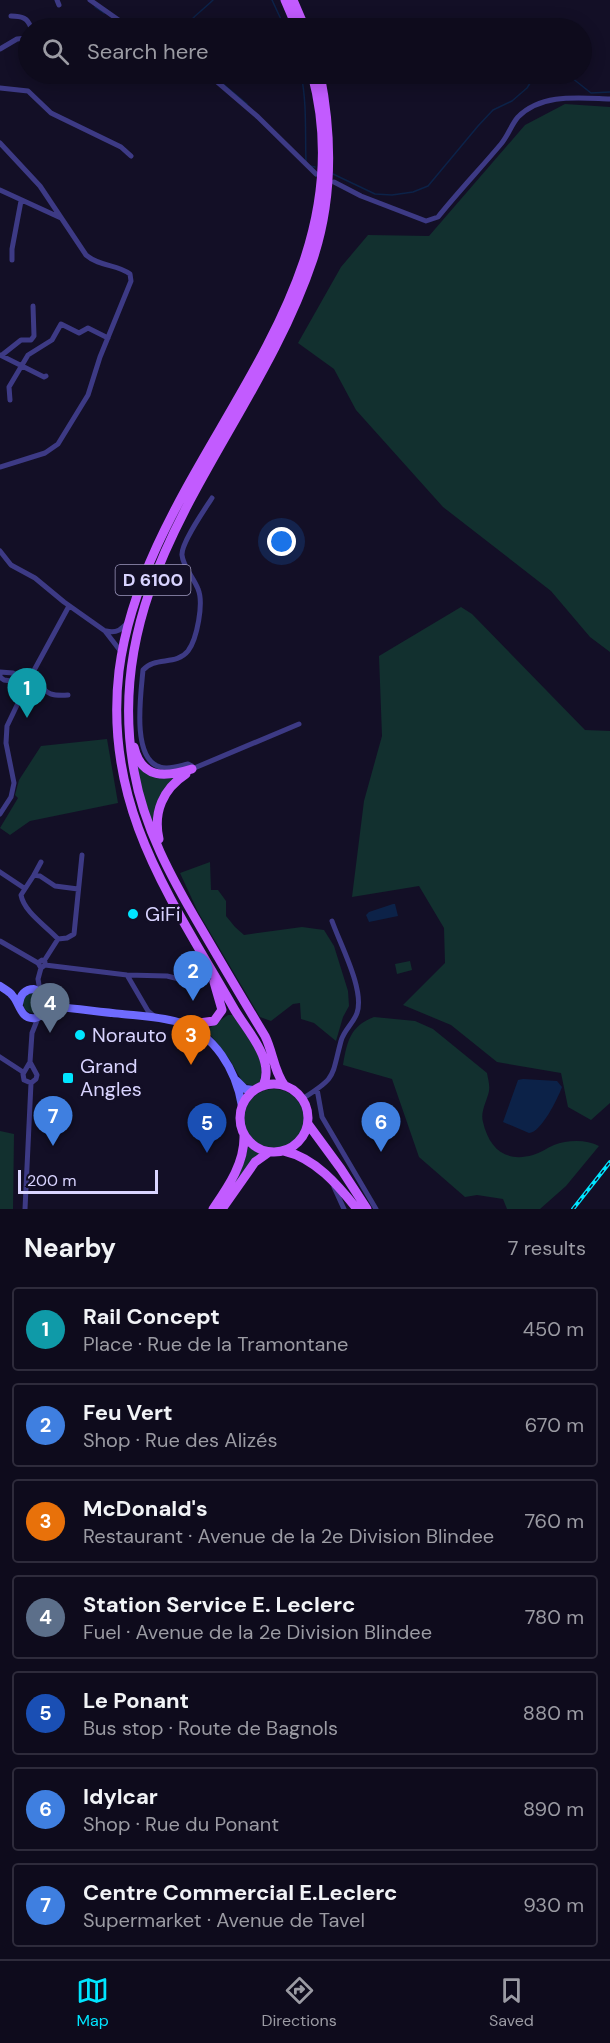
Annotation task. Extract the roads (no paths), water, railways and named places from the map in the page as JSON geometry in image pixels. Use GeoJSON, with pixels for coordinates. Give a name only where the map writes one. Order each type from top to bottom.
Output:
{"type":"FeatureCollection","features":[{"type":"Feature","properties":{"kind":"main road"},"geometry":{"type":"LineString","coordinates":[[285,0],[293,18]]}},
{"type":"Feature","properties":{"kind":"main road"},"geometry":{"type":"LineString","coordinates":[[293,0],[301,18]]}},
{"type":"Feature","properties":{"kind":"main road","name":"D 6100"},"geometry":{"type":"LineString","coordinates":[[258,1088],[266,1076],[260,1050],[207,963],[153,865],[140,836],[128,797],[120,754],[117,716],[118,689],[122,653],[129,621],[139,590],[164,531],[270,343],[301,270],[315,221],[321,179],[322,147],[314,84]]}},
{"type":"Feature","properties":{"kind":"main road","name":"D 6100"},"geometry":{"type":"LineString","coordinates":[[285,1086],[277,1073],[265,1036],[167,867],[149,825],[134,772],[128,730],[129,679],[142,611],[170,539],[282,335],[314,257],[328,176],[329,140],[321,84]]}},
{"type":"Feature","properties":{"kind":"main road"},"geometry":{"type":"LineString","coordinates":[[129,679],[135,749],[141,762],[148,769],[162,775],[192,769]]}},
{"type":"Feature","properties":{"kind":"main road"},"geometry":{"type":"LineString","coordinates":[[167,867],[157,831],[158,810],[167,791],[192,769]]}},
{"type":"Feature","properties":{"kind":"main road"},"geometry":{"type":"LineString","coordinates":[[184,1025],[209,1023],[214,1021],[222,1010],[207,963]]}},
{"type":"Feature","properties":{"kind":"main road"},"geometry":{"type":"LineString","coordinates":[[0,986],[10,992],[21,1011],[27,1016],[42,1014],[58,1007]]}},
{"type":"Feature","properties":{"kind":"main road"},"geometry":{"type":"LineString","coordinates":[[19,1004],[19,999],[27,990]]}},
{"type":"Feature","properties":{"kind":"main road"},"geometry":{"type":"LineString","coordinates":[[10,992],[40,991],[58,1007],[156,1018],[184,1025],[200,1033],[217,1049],[235,1079],[245,1089],[274,1084],[285,1086],[298,1093],[308,1116],[308,1124],[300,1141],[285,1151]]}},
{"type":"Feature","properties":{"kind":"main road"},"geometry":{"type":"LineString","coordinates":[[42,1014],[47,999]]}},
{"type":"Feature","properties":{"kind":"main road"},"geometry":{"type":"LineString","coordinates":[[235,1079],[242,1107]]}},
{"type":"Feature","properties":{"kind":"main road"},"geometry":{"type":"LineString","coordinates":[[258,1088],[244,1100],[240,1124],[244,1135],[257,1148],[269,1152],[285,1151],[308,1160],[327,1175],[357,1209]]}},
{"type":"Feature","properties":{"kind":"main road"},"geometry":{"type":"LineString","coordinates":[[308,1124],[367,1209]]}},
{"type":"Feature","properties":{"kind":"main road"},"geometry":{"type":"LineString","coordinates":[[213,1209],[226,1189],[242,1156],[244,1135]]}},
{"type":"Feature","properties":{"kind":"main road"},"geometry":{"type":"LineString","coordinates":[[223,1208],[255,1162],[269,1152]]}},
{"type":"Feature","properties":{"kind":"street"},"geometry":{"type":"LineString","coordinates":[[90,0],[116,18]]}},
{"type":"Feature","properties":{"kind":"street"},"geometry":{"type":"LineString","coordinates":[[11,16],[24,18]]}},
{"type":"Feature","properties":{"kind":"street"},"geometry":{"type":"LineString","coordinates":[[0,49],[18,39]]}},
{"type":"Feature","properties":{"kind":"street"},"geometry":{"type":"LineString","coordinates":[[220,84],[258,117],[315,174]]}},
{"type":"Feature","properties":{"kind":"street"},"geometry":{"type":"LineString","coordinates":[[0,88],[28,91],[51,113],[121,147],[131,156]]}},
{"type":"Feature","properties":{"kind":"street"},"geometry":{"type":"LineString","coordinates":[[334,182],[361,196],[426,221],[432,221],[503,142],[516,119],[524,112],[553,100],[570,97],[610,99]]}},
{"type":"Feature","properties":{"kind":"street"},"geometry":{"type":"LineString","coordinates":[[0,143],[40,186],[86,255],[94,262],[126,271],[130,274],[131,280],[88,395],[58,444],[45,453],[0,467]]}},
{"type":"Feature","properties":{"kind":"street"},"geometry":{"type":"LineString","coordinates":[[0,190],[61,218]]}},
{"type":"Feature","properties":{"kind":"street"},"geometry":{"type":"LineString","coordinates":[[12,260],[21,201]]}},
{"type":"Feature","properties":{"kind":"street"},"geometry":{"type":"LineString","coordinates":[[33,306],[34,336],[31,340],[21,340],[1,355],[37,375],[46,376]]}},
{"type":"Feature","properties":{"kind":"street"},"geometry":{"type":"LineString","coordinates":[[10,400],[9,387],[28,355],[52,340],[61,324],[79,333],[88,328],[108,338]]}},
{"type":"Feature","properties":{"kind":"street"},"geometry":{"type":"LineString","coordinates":[[212,498],[195,526],[182,555],[201,596],[194,638],[190,649],[183,657],[154,662],[142,670],[141,743],[152,764],[167,768],[188,764],[192,766],[192,769],[299,724]]}},
{"type":"Feature","properties":{"kind":"street"},"geometry":{"type":"LineString","coordinates":[[0,552],[11,565],[35,578],[105,631],[122,653]]}},
{"type":"Feature","properties":{"kind":"street"},"geometry":{"type":"LineString","coordinates":[[0,814],[11,797],[14,783],[3,735],[28,682],[69,606]]}},
{"type":"Feature","properties":{"kind":"street"},"geometry":{"type":"LineString","coordinates":[[105,631],[112,633],[120,631],[129,621]]}},
{"type":"Feature","properties":{"kind":"street"},"geometry":{"type":"LineString","coordinates":[[0,676],[0,672],[13,673],[14,677],[34,682],[53,696],[68,695]]}},
{"type":"Feature","properties":{"kind":"street"},"geometry":{"type":"LineString","coordinates":[[58,939],[74,934],[81,855]]}},
{"type":"Feature","properties":{"kind":"street"},"geometry":{"type":"LineString","coordinates":[[41,862],[24,888],[21,895],[22,902],[58,939]]}},
{"type":"Feature","properties":{"kind":"street"},"geometry":{"type":"LineString","coordinates":[[0,872],[24,888]]}},
{"type":"Feature","properties":{"kind":"street"},"geometry":{"type":"LineString","coordinates":[[34,875],[40,876],[55,886],[78,889]]}},
{"type":"Feature","properties":{"kind":"street"},"geometry":{"type":"LineString","coordinates":[[302,1099],[333,1075],[341,1040],[357,1014],[356,984],[332,921]]}},
{"type":"Feature","properties":{"kind":"street"},"geometry":{"type":"LineString","coordinates":[[40,991],[38,979],[42,964],[58,939]]}},
{"type":"Feature","properties":{"kind":"street"},"geometry":{"type":"LineString","coordinates":[[0,941],[42,964],[127,975],[148,974],[183,980]]}},
{"type":"Feature","properties":{"kind":"street"},"geometry":{"type":"LineString","coordinates":[[127,975],[148,1011],[156,1018]]}},
{"type":"Feature","properties":{"kind":"street"},"geometry":{"type":"LineString","coordinates":[[27,990],[38,979]]}},
{"type":"Feature","properties":{"kind":"street"},"geometry":{"type":"LineString","coordinates":[[32,1033],[42,1014]]}},
{"type":"Feature","properties":{"kind":"street"},"geometry":{"type":"LineString","coordinates":[[27,1016],[32,1033],[29,1068],[24,1080],[31,1083]]}},
{"type":"Feature","properties":{"kind":"street"},"geometry":{"type":"LineString","coordinates":[[0,1057],[37,1072],[35,1081],[31,1083]]}},
{"type":"Feature","properties":{"kind":"street"},"geometry":{"type":"LineString","coordinates":[[26,1208],[31,1083]]}},
{"type":"Feature","properties":{"kind":"street"},"geometry":{"type":"LineString","coordinates":[[317,1089],[322,1117],[376,1209]]}},
{"type":"Feature","properties":{"kind":"street"},"geometry":{"type":"LineString","coordinates":[[327,1175],[344,1209]]}},
{"type":"Feature","properties":{"kind":"water"},"geometry":{"type":"Polygon","coordinates":[[[395,904],[398,916],[369,922],[366,915],[369,912],[395,904]]]}},
{"type":"Feature","properties":{"kind":"water"},"geometry":{"type":"Polygon","coordinates":[[[518,1080],[557,1081],[562,1087],[544,1121],[529,1133],[503,1122],[518,1080]]]}},
{"type":"Feature","properties":{"kind":"waterway"},"geometry":{"type":"LineString","coordinates":[[193,18],[213,0]]}},
{"type":"Feature","properties":{"kind":"waterway"},"geometry":{"type":"LineString","coordinates":[[272,0],[280,18]]}},
{"type":"Feature","properties":{"kind":"waterway"},"geometry":{"type":"LineString","coordinates":[[95,7],[104,13]]}},
{"type":"Feature","properties":{"kind":"waterway"},"geometry":{"type":"LineString","coordinates":[[223,84],[247,104]]}},
{"type":"Feature","properties":{"kind":"waterway"},"geometry":{"type":"LineString","coordinates":[[303,84],[306,162]]}},
{"type":"Feature","properties":{"kind":"waterway"},"geometry":{"type":"LineString","coordinates":[[333,174],[375,194],[392,195],[413,192],[428,186],[493,110],[512,101],[530,84]]}},
{"type":"Feature","properties":{"kind":"waterway"},"geometry":{"type":"LineString","coordinates":[[580,84],[591,93],[610,92]]}},
{"type":"Feature","properties":{"kind":"waterway"},"geometry":{"type":"LineString","coordinates":[[310,166],[315,167]]}},
{"type":"Feature","properties":{"kind":"railway"},"geometry":{"type":"LineString","coordinates":[[573,1209],[610,1162]]}},
{"type":"Feature","properties":{"kind":"place","name":"Rail Concept"},"geometry":{"type":"Point","coordinates":[27,718]}},
{"type":"Feature","properties":{"kind":"place","name":"GiFi"},"geometry":{"type":"Point","coordinates":[133,914]}},
{"type":"Feature","properties":{"kind":"place","name":"Feu Vert"},"geometry":{"type":"Point","coordinates":[193,1001]}},
{"type":"Feature","properties":{"kind":"place","name":"Station Service E. Leclerc"},"geometry":{"type":"Point","coordinates":[50,1033]}},
{"type":"Feature","properties":{"kind":"place","name":"Norauto"},"geometry":{"type":"Point","coordinates":[80,1035]}},
{"type":"Feature","properties":{"kind":"place","name":"McDonald's"},"geometry":{"type":"Point","coordinates":[191,1065]}},
{"type":"Feature","properties":{"kind":"place","name":"Grand Angles"},"geometry":{"type":"Point","coordinates":[68,1078]}},
{"type":"Feature","properties":{"kind":"place","name":"Centre Commercial E.Leclerc"},"geometry":{"type":"Point","coordinates":[53,1146]}},
{"type":"Feature","properties":{"kind":"place","name":"Idylcar"},"geometry":{"type":"Point","coordinates":[381,1152]}},
{"type":"Feature","properties":{"kind":"place","name":"Le Ponant"},"geometry":{"type":"Point","coordinates":[207,1153]}}]}
